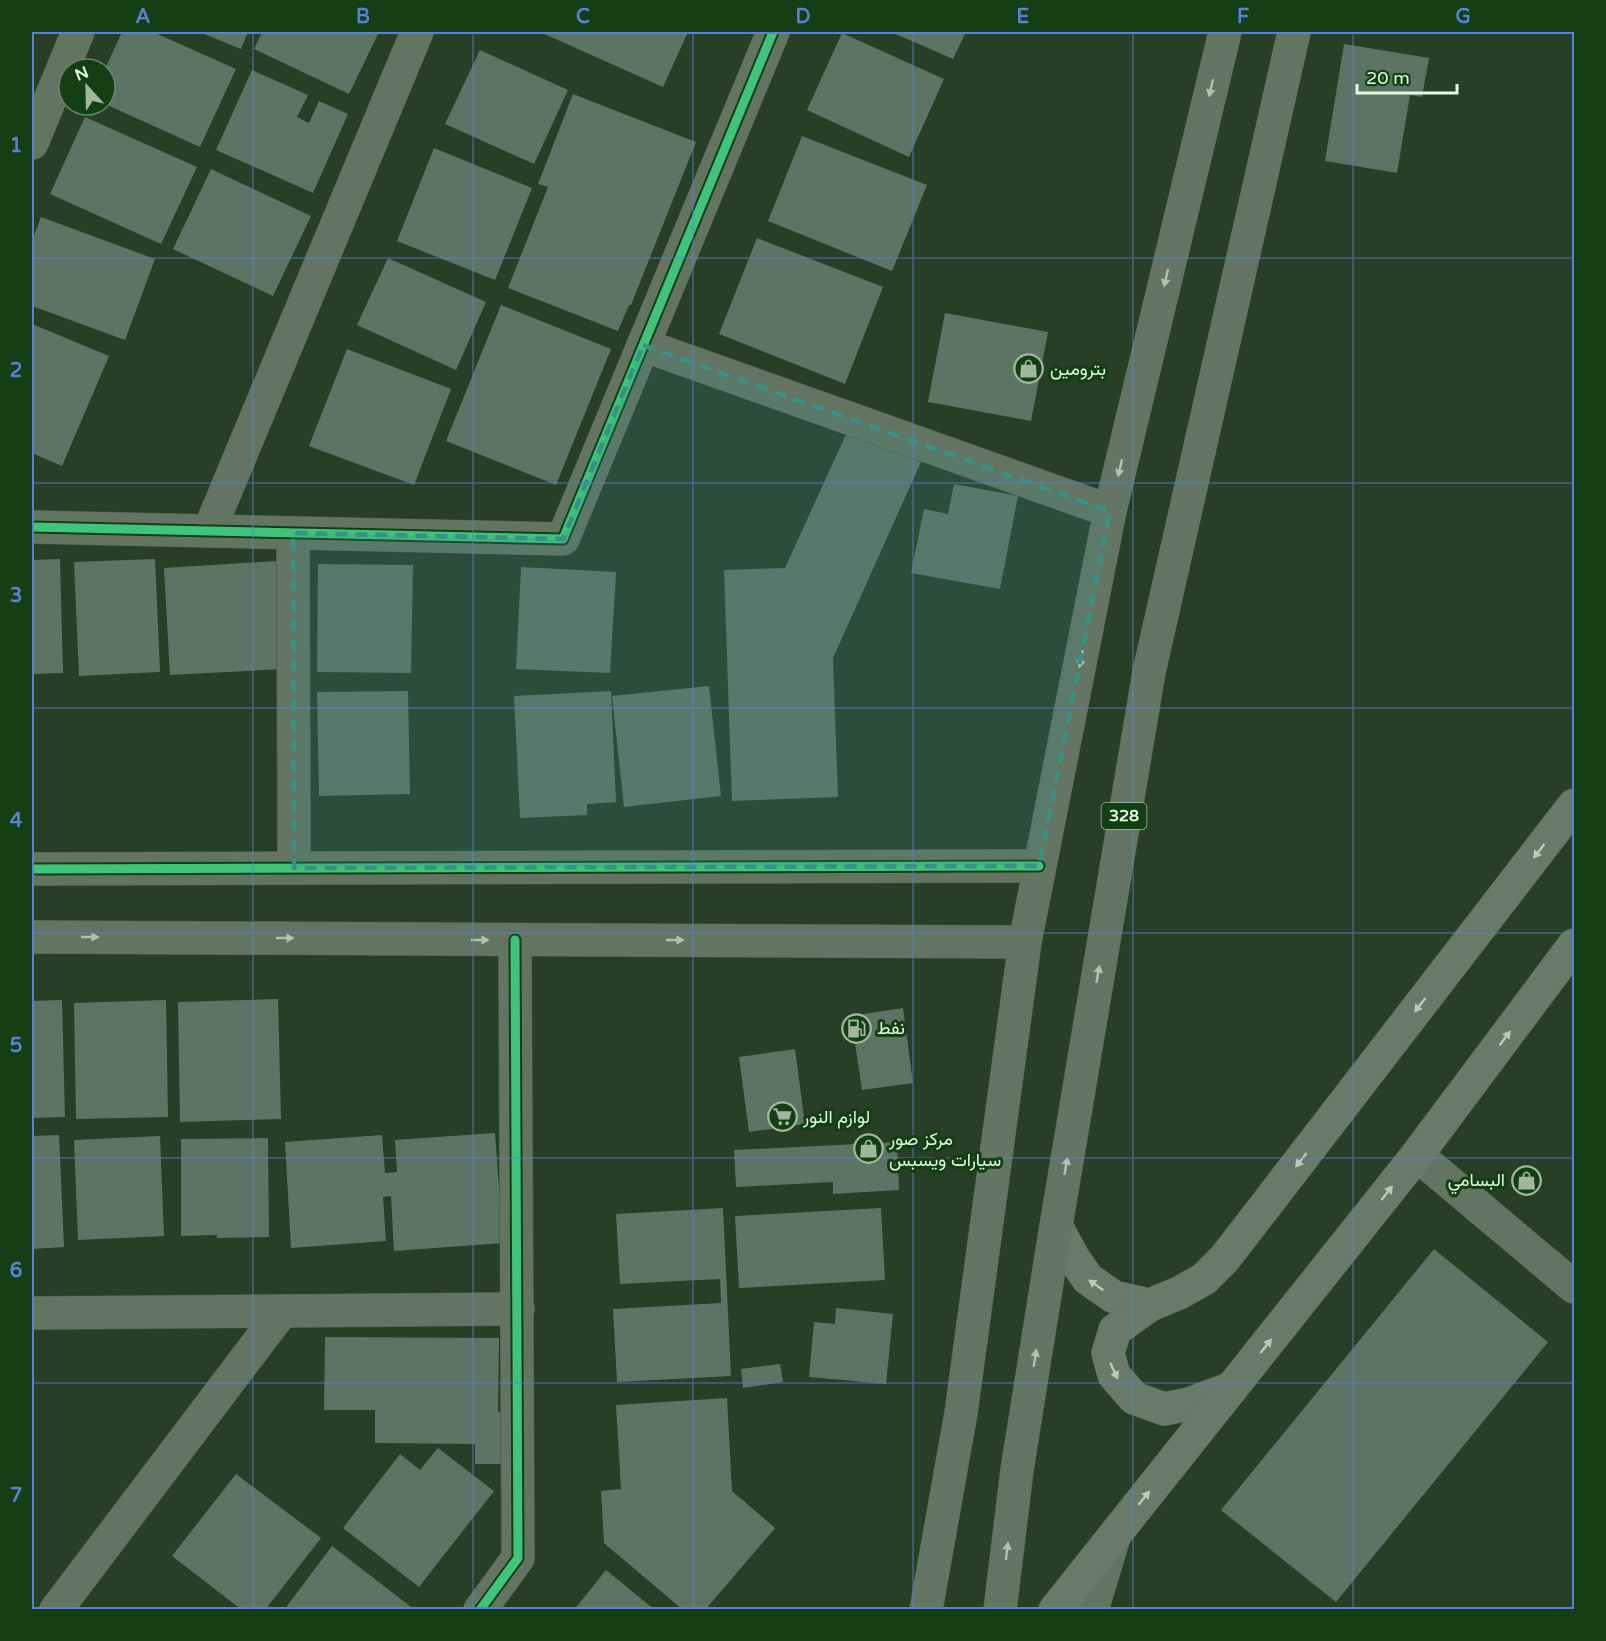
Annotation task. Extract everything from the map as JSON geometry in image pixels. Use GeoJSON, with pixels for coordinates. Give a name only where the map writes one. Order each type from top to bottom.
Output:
{"type":"FeatureCollection","features":[{"type":"Feature","properties":{"kind":"main road"},"geometry":{"type":"LineString","coordinates":[[926,1610],[961,1413],[1025,942],[1039,866],[1110,511],[1225,32]]}},
{"type":"Feature","properties":{"kind":"main road","name":"328"},"geometry":{"type":"LineString","coordinates":[[1000,1610],[1017,1470],[1149,672],[1294,32]]}},
{"type":"Feature","properties":{"kind":"main road"},"geometry":{"type":"LineString","coordinates":[[1232,1388],[1189,1404],[1164,1409],[1134,1398],[1114,1375],[1108,1353],[1115,1330],[1150,1305],[1179,1293],[1203,1279],[1225,1258],[1575,805]]}},
{"type":"Feature","properties":{"kind":"main road"},"geometry":{"type":"LineString","coordinates":[[1055,1610],[1417,1155],[1563,978],[1575,945]]}},
{"type":"Feature","properties":{"kind":"main road"},"geometry":{"type":"LineString","coordinates":[[1056,1226],[1088,1279],[1114,1297],[1150,1305]]}},
{"type":"Feature","properties":{"kind":"street"},"geometry":{"type":"LineString","coordinates":[[32,143],[78,32]]}},
{"type":"Feature","properties":{"kind":"street"},"geometry":{"type":"LineString","coordinates":[[209,531],[417,32]]}},
{"type":"Feature","properties":{"kind":"street"},"geometry":{"type":"LineString","coordinates":[[32,527],[563,539],[773,32]]}},
{"type":"Feature","properties":{"kind":"street"},"geometry":{"type":"LineString","coordinates":[[643,345],[1110,511]]}},
{"type":"Feature","properties":{"kind":"street"},"geometry":{"type":"LineString","coordinates":[[293,534],[294,868]]}},
{"type":"Feature","properties":{"kind":"street"},"geometry":{"type":"LineString","coordinates":[[32,869],[1039,866]]}},
{"type":"Feature","properties":{"kind":"street"},"geometry":{"type":"LineString","coordinates":[[32,937],[1025,942]]}},
{"type":"Feature","properties":{"kind":"street"},"geometry":{"type":"LineString","coordinates":[[480,1610],[518,1558],[515,940]]}},
{"type":"Feature","properties":{"kind":"street"},"geometry":{"type":"LineString","coordinates":[[1417,1155],[1575,1287]]}},
{"type":"Feature","properties":{"kind":"street"},"geometry":{"type":"LineString","coordinates":[[32,1314],[518,1309]]}},
{"type":"Feature","properties":{"kind":"street"},"geometry":{"type":"LineString","coordinates":[[56,1610],[282,1311]]}},
{"type":"Feature","properties":{"kind":"street"},"geometry":{"type":"LineString","coordinates":[[1092,1610],[1114,1536]]}},
{"type":"Feature","properties":{"kind":"highlighted area"},"geometry":{"type":"Polygon","coordinates":[[[643,345],[1110,511],[1039,866],[294,868],[293,533],[563,539],[643,345]]]}},
{"type":"Feature","properties":{"kind":"building"},"geometry":{"type":"Polygon","coordinates":[[[122,32],[153,32],[236,69],[200,147],[117,109],[117,57],[111,57],[122,32]]]}},
{"type":"Feature","properties":{"kind":"building"},"geometry":{"type":"Polygon","coordinates":[[[199,32],[248,32],[241,49],[199,32]]]}},
{"type":"Feature","properties":{"kind":"building"},"geometry":{"type":"Polygon","coordinates":[[[262,32],[379,32],[349,94],[254,49],[262,32]]]}},
{"type":"Feature","properties":{"kind":"building"},"geometry":{"type":"Polygon","coordinates":[[[540,32],[688,32],[663,87],[540,32]]]}},
{"type":"Feature","properties":{"kind":"building"},"geometry":{"type":"Polygon","coordinates":[[[891,32],[966,32],[953,59],[891,32]]]}},
{"type":"Feature","properties":{"kind":"building"},"geometry":{"type":"Polygon","coordinates":[[[842,33],[944,79],[909,157],[807,110],[842,33]]]}},
{"type":"Feature","properties":{"kind":"building"},"geometry":{"type":"Polygon","coordinates":[[[1344,44],[1429,58],[1422,97],[1410,95],[1397,173],[1325,161],[1344,44]]]}},
{"type":"Feature","properties":{"kind":"building"},"geometry":{"type":"Polygon","coordinates":[[[480,50],[568,90],[534,164],[445,124],[480,50]]]}},
{"type":"Feature","properties":{"kind":"building"},"geometry":{"type":"Polygon","coordinates":[[[252,70],[308,95],[297,117],[309,123],[319,101],[348,114],[313,193],[216,150],[252,70]]]}},
{"type":"Feature","properties":{"kind":"building"},"geometry":{"type":"Polygon","coordinates":[[[573,94],[696,142],[631,305],[618,331],[508,288],[548,187],[538,184],[573,94]]]}},
{"type":"Feature","properties":{"kind":"building"},"geometry":{"type":"Polygon","coordinates":[[[85,117],[197,167],[161,244],[50,194],[85,117]]]}},
{"type":"Feature","properties":{"kind":"building"},"geometry":{"type":"Polygon","coordinates":[[[802,136],[927,185],[892,271],[768,221],[802,136]]]}},
{"type":"Feature","properties":{"kind":"building"},"geometry":{"type":"Polygon","coordinates":[[[434,148],[532,188],[495,280],[397,241],[434,148]]]}},
{"type":"Feature","properties":{"kind":"building"},"geometry":{"type":"Polygon","coordinates":[[[211,169],[311,216],[273,296],[173,249],[211,169]]]}},
{"type":"Feature","properties":{"kind":"building"},"geometry":{"type":"Polygon","coordinates":[[[41,217],[155,259],[125,340],[32,306],[32,241],[41,217]]]}},
{"type":"Feature","properties":{"kind":"building"},"geometry":{"type":"Polygon","coordinates":[[[757,238],[883,287],[845,384],[719,334],[757,238]]]}},
{"type":"Feature","properties":{"kind":"building"},"geometry":{"type":"Polygon","coordinates":[[[388,258],[486,302],[456,370],[357,325],[388,258]]]}},
{"type":"Feature","properties":{"kind":"building"},"geometry":{"type":"Polygon","coordinates":[[[501,305],[611,349],[556,485],[446,441],[501,305]]]}},
{"type":"Feature","properties":{"kind":"building"},"geometry":{"type":"Polygon","coordinates":[[[945,313],[1048,332],[1031,421],[928,402],[945,313]]]}},
{"type":"Feature","properties":{"kind":"building"},"geometry":{"type":"Polygon","coordinates":[[[32,324],[109,356],[62,466],[32,453],[32,324]]]}},
{"type":"Feature","properties":{"kind":"building"},"geometry":{"type":"Polygon","coordinates":[[[347,349],[451,389],[414,485],[309,446],[347,349]]]}},
{"type":"Feature","properties":{"kind":"building"},"geometry":{"type":"Polygon","coordinates":[[[848,430],[921,462],[833,658],[838,797],[732,801],[724,570],[785,568],[848,430]]]}},
{"type":"Feature","properties":{"kind":"building"},"geometry":{"type":"Polygon","coordinates":[[[954,484],[1018,496],[1000,589],[911,573],[924,509],[948,514],[954,484]]]}},
{"type":"Feature","properties":{"kind":"building"},"geometry":{"type":"Polygon","coordinates":[[[60,559],[63,673],[32,674],[32,560],[60,559]]]}},
{"type":"Feature","properties":{"kind":"building"},"geometry":{"type":"Polygon","coordinates":[[[155,559],[160,672],[79,676],[74,562],[155,559]]]}},
{"type":"Feature","properties":{"kind":"building"},"geometry":{"type":"Polygon","coordinates":[[[277,561],[283,669],[170,675],[164,568],[277,561]]]}},
{"type":"Feature","properties":{"kind":"building"},"geometry":{"type":"Polygon","coordinates":[[[318,564],[413,565],[411,673],[317,672],[318,564]]]}},
{"type":"Feature","properties":{"kind":"building"},"geometry":{"type":"Polygon","coordinates":[[[521,567],[616,572],[610,673],[516,669],[521,567]]]}},
{"type":"Feature","properties":{"kind":"building"},"geometry":{"type":"Polygon","coordinates":[[[709,686],[721,796],[624,807],[612,696],[709,686]]]}},
{"type":"Feature","properties":{"kind":"building"},"geometry":{"type":"Polygon","coordinates":[[[408,691],[410,794],[319,796],[317,692],[408,691]]]}},
{"type":"Feature","properties":{"kind":"building"},"geometry":{"type":"Polygon","coordinates":[[[611,691],[616,802],[587,804],[587,815],[520,818],[514,696],[611,691]]]}},
{"type":"Feature","properties":{"kind":"building"},"geometry":{"type":"Polygon","coordinates":[[[278,999],[281,1119],[180,1122],[178,1002],[278,999]]]}},
{"type":"Feature","properties":{"kind":"building"},"geometry":{"type":"Polygon","coordinates":[[[62,1000],[65,1117],[32,1118],[32,1001],[62,1000]]]}},
{"type":"Feature","properties":{"kind":"building"},"geometry":{"type":"Polygon","coordinates":[[[166,1000],[168,1117],[76,1119],[74,1003],[166,1000]]]}},
{"type":"Feature","properties":{"kind":"building"},"geometry":{"type":"Polygon","coordinates":[[[903,1008],[913,1083],[862,1090],[851,1016],[903,1008]]]}},
{"type":"Feature","properties":{"kind":"building"},"geometry":{"type":"Polygon","coordinates":[[[795,1049],[805,1124],[749,1132],[739,1057],[795,1049]]]}},
{"type":"Feature","properties":{"kind":"building"},"geometry":{"type":"Polygon","coordinates":[[[495,1133],[503,1243],[394,1251],[391,1196],[383,1197],[386,1241],[291,1248],[285,1142],[382,1135],[385,1173],[397,1172],[395,1140],[495,1133]]]}},
{"type":"Feature","properties":{"kind":"building"},"geometry":{"type":"Polygon","coordinates":[[[59,1135],[64,1247],[32,1249],[32,1136],[59,1135]]]}},
{"type":"Feature","properties":{"kind":"building"},"geometry":{"type":"Polygon","coordinates":[[[160,1136],[164,1236],[78,1240],[74,1140],[160,1136]]]}},
{"type":"Feature","properties":{"kind":"building"},"geometry":{"type":"Polygon","coordinates":[[[268,1138],[269,1237],[181,1236],[181,1139],[268,1138]]]}},
{"type":"Feature","properties":{"kind":"building"},"geometry":{"type":"Polygon","coordinates":[[[897,1142],[899,1190],[833,1194],[833,1182],[736,1187],[734,1150],[897,1142]]]}},
{"type":"Feature","properties":{"kind":"building"},"geometry":{"type":"Polygon","coordinates":[[[723,1208],[731,1376],[617,1382],[613,1309],[721,1303],[720,1279],[620,1284],[616,1214],[723,1208]]]}},
{"type":"Feature","properties":{"kind":"building"},"geometry":{"type":"Polygon","coordinates":[[[881,1208],[885,1280],[739,1288],[735,1216],[881,1208]]]}},
{"type":"Feature","properties":{"kind":"building"},"geometry":{"type":"Polygon","coordinates":[[[1434,1249],[1548,1342],[1336,1602],[1221,1510],[1434,1249]]]}},
{"type":"Feature","properties":{"kind":"building"},"geometry":{"type":"Polygon","coordinates":[[[836,1308],[893,1314],[886,1384],[809,1377],[814,1322],[835,1324],[836,1308]]]}},
{"type":"Feature","properties":{"kind":"building"},"geometry":{"type":"Polygon","coordinates":[[[325,1337],[499,1338],[498,1412],[507,1412],[507,1464],[475,1464],[475,1444],[375,1443],[375,1410],[324,1410],[325,1337]]]}},
{"type":"Feature","properties":{"kind":"building"},"geometry":{"type":"Polygon","coordinates":[[[780,1364],[783,1382],[743,1388],[741,1369],[780,1364]]]}},
{"type":"Feature","properties":{"kind":"building"},"geometry":{"type":"Polygon","coordinates":[[[727,1398],[732,1491],[775,1528],[705,1610],[683,1610],[604,1543],[601,1491],[621,1489],[616,1405],[727,1398]]]}},
{"type":"Feature","properties":{"kind":"building"},"geometry":{"type":"Polygon","coordinates":[[[438,1448],[494,1491],[419,1587],[343,1528],[400,1454],[420,1470],[438,1448]]]}},
{"type":"Feature","properties":{"kind":"building"},"geometry":{"type":"Polygon","coordinates":[[[236,1474],[321,1538],[265,1610],[242,1610],[172,1556],[236,1474]]]}},
{"type":"Feature","properties":{"kind":"building"},"geometry":{"type":"Polygon","coordinates":[[[332,1546],[415,1610],[284,1610],[332,1546]]]}},
{"type":"Feature","properties":{"kind":"building"},"geometry":{"type":"Polygon","coordinates":[[[606,1570],[655,1610],[574,1610],[606,1570]]]}},
{"type":"Feature","properties":{"kind":"cycle path"},"geometry":{"type":"LineString","coordinates":[[32,527],[563,539],[773,32]]}},
{"type":"Feature","properties":{"kind":"cycle path"},"geometry":{"type":"LineString","coordinates":[[32,869],[1039,866]]}},
{"type":"Feature","properties":{"kind":"cycle path"},"geometry":{"type":"LineString","coordinates":[[480,1610],[518,1558],[515,940]]}},
{"type":"Feature","properties":{"kind":"place","name":"بترومين"},"geometry":{"type":"Point","coordinates":[1029,369]}},
{"type":"Feature","properties":{"kind":"place","name":"نفط"},"geometry":{"type":"Point","coordinates":[856,1028]}},
{"type":"Feature","properties":{"kind":"place","name":"لوازم النور"},"geometry":{"type":"Point","coordinates":[782,1117]}},
{"type":"Feature","properties":{"kind":"place","name":"مركز صور سيارات ويسبس"},"geometry":{"type":"Point","coordinates":[868,1149]}},
{"type":"Feature","properties":{"kind":"place","name":"البسامي"},"geometry":{"type":"Point","coordinates":[1526,1180]}}]}
